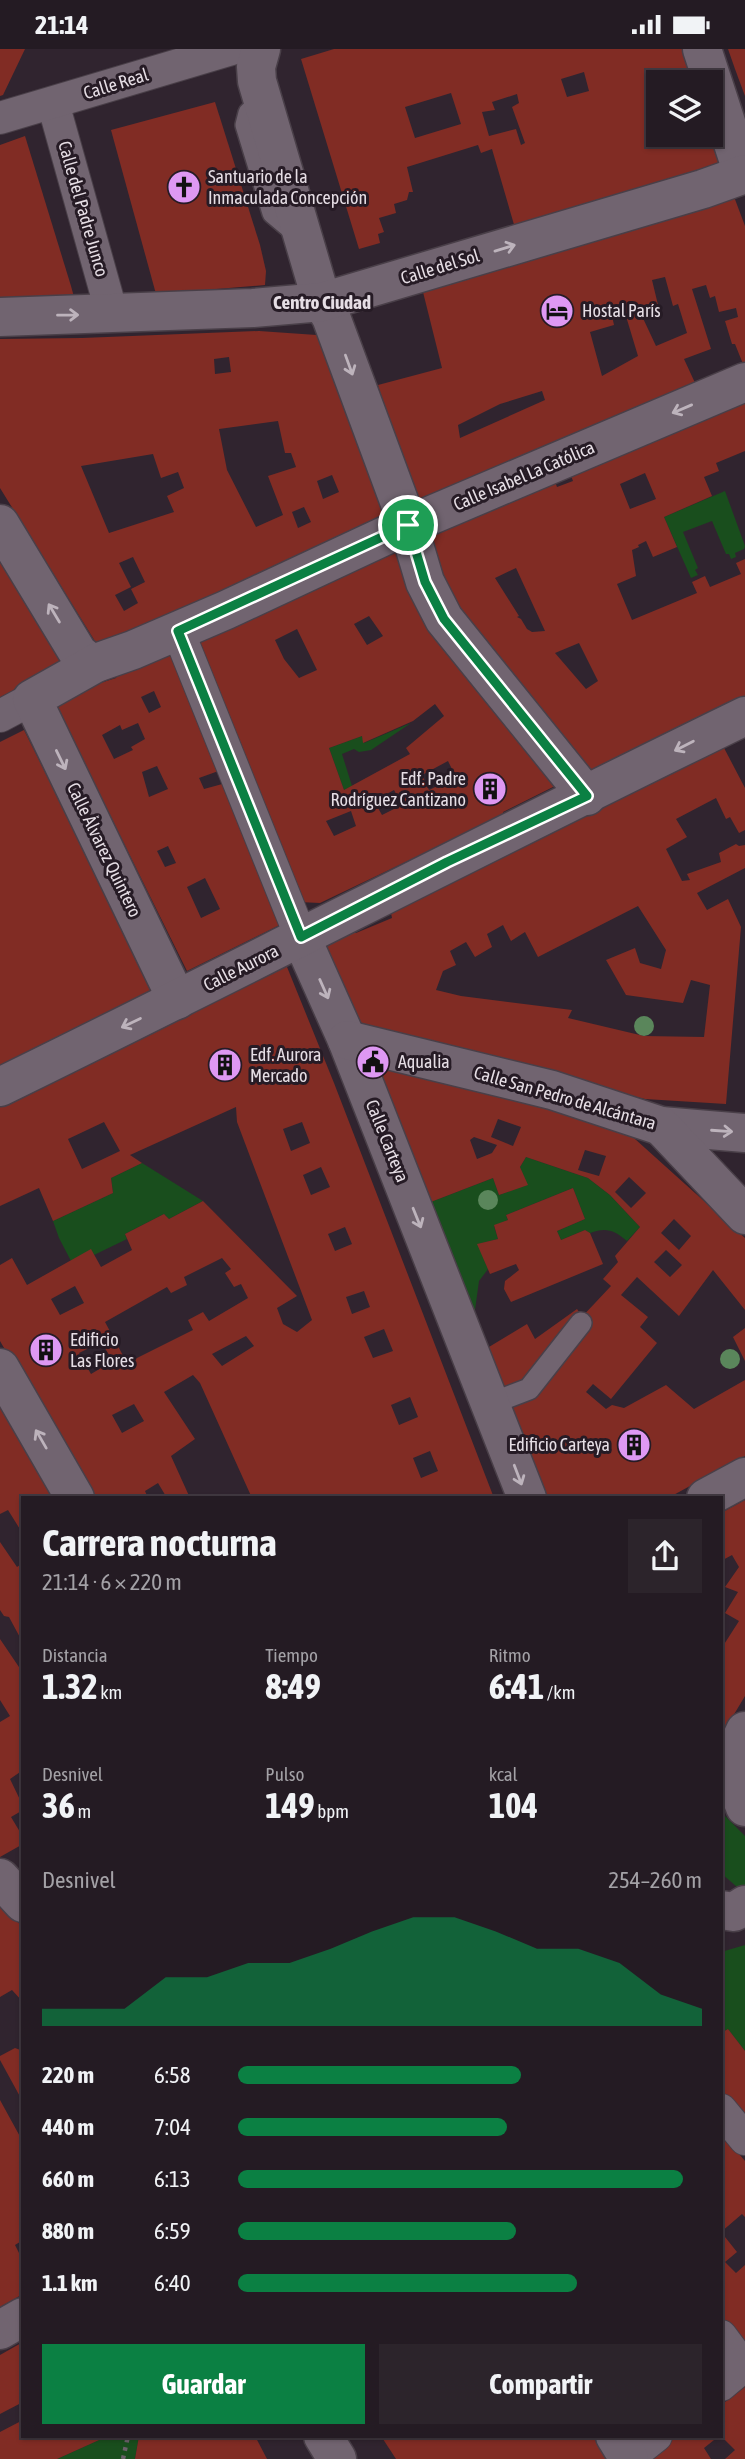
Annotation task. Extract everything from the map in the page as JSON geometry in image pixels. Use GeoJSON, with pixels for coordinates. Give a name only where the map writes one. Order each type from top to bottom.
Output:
{"type":"FeatureCollection","features":[{"type":"Feature","properties":{"kind":"street","name":"Calle Real"},"geometry":{"type":"LineString","coordinates":[[0,118],[232,49]]}},
{"type":"Feature","properties":{"kind":"street"},"geometry":{"type":"LineString","coordinates":[[261,49],[256,72],[304,241],[323,302],[331,317],[408,525],[425,582],[444,619],[587,796]]}},
{"type":"Feature","properties":{"kind":"street"},"geometry":{"type":"LineString","coordinates":[[702,49],[744,175]]}},
{"type":"Feature","properties":{"kind":"street","name":"Calle del Padre Junco"},"geometry":{"type":"LineString","coordinates":[[53,103],[113,314]]}},
{"type":"Feature","properties":{"kind":"street","name":"Calle del Sol"},"geometry":{"type":"LineString","coordinates":[[0,317],[287,307],[323,302],[744,175]]}},
{"type":"Feature","properties":{"kind":"street","name":"Calle Isabel La Católica"},"geometry":{"type":"LineString","coordinates":[[16,707],[96,663],[178,631],[408,525],[745,382]]}},
{"type":"Feature","properties":{"kind":"street"},"geometry":{"type":"LineString","coordinates":[[0,524],[78,653],[88,661],[96,663]]}},
{"type":"Feature","properties":{"kind":"street","name":"Calle Carteya"},"geometry":{"type":"LineString","coordinates":[[178,631],[301,937],[347,1040],[526,1496]]}},
{"type":"Feature","properties":{"kind":"street","name":"Calle Álvarez Quintero"},"geometry":{"type":"LineString","coordinates":[[16,707],[177,1000]]}},
{"type":"Feature","properties":{"kind":"street","name":"Calle Aurora"},"geometry":{"type":"LineString","coordinates":[[0,1087],[447,862],[587,796],[745,716]]}},
{"type":"Feature","properties":{"kind":"street","name":"Calle San Pedro de Alcántara"},"geometry":{"type":"LineString","coordinates":[[347,1040],[552,1090],[661,1126],[745,1133]]}},
{"type":"Feature","properties":{"kind":"street"},"geometry":{"type":"LineString","coordinates":[[661,1126],[745,1215]]}},
{"type":"Feature","properties":{"kind":"street"},"geometry":{"type":"LineString","coordinates":[[0,1368],[74,1496]]}},
{"type":"Feature","properties":{"kind":"street"},"geometry":{"type":"LineString","coordinates":[[710,1496],[745,1477]]}},
{"type":"Feature","properties":{"kind":"street"},"geometry":{"type":"LineString","coordinates":[[745,1731],[733,1765],[737,1787],[745,1807]]}},
{"type":"Feature","properties":{"kind":"street"},"geometry":{"type":"LineString","coordinates":[[723,1790],[745,1807]]}},
{"type":"Feature","properties":{"kind":"street"},"geometry":{"type":"LineString","coordinates":[[21,1867],[0,1878],[21,1901]]}},
{"type":"Feature","properties":{"kind":"street"},"geometry":{"type":"LineString","coordinates":[[723,1910],[734,1912],[745,1905]]}},
{"type":"Feature","properties":{"kind":"street"},"geometry":{"type":"LineString","coordinates":[[723,2112],[745,2139]]}},
{"type":"Feature","properties":{"kind":"street"},"geometry":{"type":"LineString","coordinates":[[0,2330],[21,2318]]}},
{"type":"Feature","properties":{"kind":"street"},"geometry":{"type":"LineString","coordinates":[[723,2339],[741,2363],[740,2369],[723,2383]]}},
{"type":"Feature","properties":{"kind":"street"},"geometry":{"type":"LineString","coordinates":[[324,2438],[337,2459]]}},
{"type":"Feature","properties":{"kind":"lane"},"geometry":{"type":"LineString","coordinates":[[490,1404],[529,1389],[581,1323]]}},
{"type":"Feature","properties":{"kind":"path"},"geometry":{"type":"LineString","coordinates":[[123,2459],[128,2438]]}},
{"type":"Feature","properties":{"kind":"green space"},"geometry":{"type":"Polygon","coordinates":[[[725,491],[744,549],[735,553],[736,557],[731,559],[729,554],[726,554],[712,521],[683,532],[698,568],[695,570],[698,575],[691,578],[664,517],[725,491]]]}},
{"type":"Feature","properties":{"kind":"green space"},"geometry":{"type":"Polygon","coordinates":[[[411,723],[371,750],[359,752],[354,749],[342,754],[352,786],[344,790],[329,748],[362,736],[364,743],[411,723]]]}},
{"type":"Feature","properties":{"kind":"green space"},"geometry":{"type":"Polygon","coordinates":[[[526,1157],[588,1178],[610,1195],[640,1227],[627,1241],[614,1232],[605,1230],[590,1233],[585,1230],[561,1240],[557,1231],[585,1219],[573,1188],[506,1215],[508,1220],[494,1226],[498,1239],[478,1244],[488,1269],[479,1281],[475,1310],[468,1312],[423,1205],[493,1178],[499,1195],[527,1185],[520,1167],[526,1157]]]}},
{"type":"Feature","properties":{"kind":"green space"},"geometry":{"type":"Polygon","coordinates":[[[142,1163],[203,1201],[169,1219],[164,1214],[125,1234],[127,1239],[94,1255],[91,1250],[71,1261],[53,1221],[113,1193],[111,1178],[142,1163]]]}},
{"type":"Feature","properties":{"kind":"green space"},"geometry":{"type":"Polygon","coordinates":[[[723,1814],[745,1836],[745,1886],[737,1887],[723,1875],[723,1814]]]}},
{"type":"Feature","properties":{"kind":"green space"},"geometry":{"type":"Polygon","coordinates":[[[745,1945],[745,2051],[728,2029],[723,2032],[723,1951],[745,1945]]]}},
{"type":"Feature","properties":{"kind":"green space"},"geometry":{"type":"Polygon","coordinates":[[[104,2438],[139,2438],[135,2459],[57,2459],[104,2438]]]}},
{"type":"Feature","properties":{"kind":"building"},"geometry":{"type":"Polygon","coordinates":[[[0,49],[25,49],[3,95],[0,96],[0,49]]]}},
{"type":"Feature","properties":{"kind":"building"},"geometry":{"type":"Polygon","coordinates":[[[334,49],[682,49],[690,70],[646,70],[646,147],[716,147],[725,165],[515,228],[492,149],[481,153],[478,145],[407,167],[413,192],[409,192],[407,200],[394,204],[396,213],[379,218],[384,232],[378,234],[380,243],[359,249],[301,59],[334,49]],[[584,72],[561,79],[567,97],[589,91],[584,72]],[[451,93],[405,107],[415,138],[461,124],[451,93]],[[517,94],[492,102],[495,110],[482,112],[489,136],[516,129],[521,145],[525,143],[512,107],[519,103],[517,94]]]}},
{"type":"Feature","properties":{"kind":"building"},"geometry":{"type":"Polygon","coordinates":[[[728,49],[745,49],[745,96],[735,69],[728,49]]]}},
{"type":"Feature","properties":{"kind":"building","name":"Santuario de la Inmaculada Concepción"},"geometry":{"type":"Polygon","coordinates":[[[215,102],[260,245],[266,271],[265,285],[156,294],[111,130],[215,102]]]}},
{"type":"Feature","properties":{"kind":"building"},"geometry":{"type":"Polygon","coordinates":[[[25,136],[74,297],[0,298],[0,145],[25,136]]]}},
{"type":"Feature","properties":{"kind":"building"},"geometry":{"type":"Polygon","coordinates":[[[733,194],[745,226],[745,369],[735,344],[732,344],[725,321],[738,317],[736,308],[719,312],[715,296],[710,298],[706,285],[692,289],[711,349],[684,359],[696,385],[413,508],[378,385],[442,368],[423,292],[733,194]],[[665,277],[652,280],[659,309],[641,314],[656,346],[687,333],[678,304],[673,306],[665,277]],[[622,303],[610,307],[614,325],[590,332],[602,376],[638,356],[622,303]],[[542,391],[500,404],[458,425],[460,438],[545,400],[542,391]]]}},
{"type":"Feature","properties":{"kind":"building"},"geometry":{"type":"Polygon","coordinates":[[[259,331],[331,336],[393,519],[106,659],[0,488],[0,339],[259,331]],[[229,357],[214,359],[215,374],[231,372],[229,357]],[[278,421],[219,429],[227,470],[256,527],[283,515],[268,476],[296,467],[291,453],[285,453],[278,421]],[[153,454],[81,466],[109,533],[174,512],[167,496],[184,488],[178,472],[161,478],[153,454]],[[332,475],[317,481],[323,499],[339,492],[332,475]],[[304,507],[292,512],[298,528],[311,522],[304,507]],[[133,557],[119,563],[131,587],[115,595],[124,611],[138,603],[131,589],[145,582],[133,557]]]}},
{"type":"Feature","properties":{"kind":"building"},"geometry":{"type":"Polygon","coordinates":[[[745,398],[745,451],[716,463],[719,471],[704,477],[712,496],[664,517],[677,547],[653,557],[646,541],[638,545],[639,547],[632,550],[636,576],[617,584],[632,620],[697,593],[692,582],[705,576],[710,587],[741,574],[736,563],[745,559],[745,706],[594,783],[453,602],[423,539],[554,479],[557,487],[573,481],[570,473],[745,398]],[[645,473],[620,484],[630,509],[656,499],[645,473]],[[516,568],[495,578],[527,629],[532,632],[545,631],[516,568]],[[579,643],[555,653],[586,689],[598,681],[579,643]]]}},
{"type":"Feature","properties":{"kind":"building"},"geometry":{"type":"Polygon","coordinates":[[[394,539],[408,590],[424,620],[555,786],[415,860],[412,859],[320,903],[299,902],[189,633],[394,539]],[[369,616],[354,624],[367,645],[383,636],[369,616]],[[297,629],[275,640],[284,659],[299,678],[317,670],[297,629]],[[435,704],[413,721],[363,743],[362,736],[329,748],[344,790],[410,754],[406,748],[444,716],[435,704]],[[448,761],[422,775],[429,790],[456,777],[448,761]],[[394,790],[374,801],[382,815],[402,805],[394,790]],[[351,811],[326,821],[334,836],[356,826],[351,811]]]}},
{"type":"Feature","properties":{"kind":"building"},"geometry":{"type":"Polygon","coordinates":[[[0,543],[69,663],[0,702],[0,543]]]}},
{"type":"Feature","properties":{"kind":"building"},"geometry":{"type":"Polygon","coordinates":[[[173,648],[224,769],[199,778],[204,789],[226,783],[284,923],[187,971],[88,771],[49,700],[98,676],[100,683],[116,678],[118,671],[173,648]],[[154,691],[141,697],[149,713],[161,707],[154,691]],[[138,723],[122,730],[120,725],[102,735],[114,759],[133,750],[131,747],[145,739],[138,723]],[[157,766],[142,772],[149,797],[168,789],[157,766]],[[168,846],[157,851],[165,867],[176,863],[168,846]],[[205,878],[187,887],[201,918],[220,909],[205,878]]]}},
{"type":"Feature","properties":{"kind":"building"},"geometry":{"type":"Polygon","coordinates":[[[24,730],[156,993],[0,1071],[0,742],[24,730]]]}},
{"type":"Feature","properties":{"kind":"building"},"geometry":{"type":"Polygon","coordinates":[[[723,746],[745,788],[745,830],[739,833],[730,817],[726,819],[716,798],[676,819],[687,837],[666,849],[682,881],[690,880],[687,874],[721,862],[719,853],[736,844],[745,845],[745,868],[697,893],[707,910],[728,899],[741,927],[726,1104],[645,1099],[356,1028],[321,948],[337,941],[339,935],[349,931],[356,933],[392,918],[391,913],[723,746]],[[638,906],[538,957],[525,932],[511,941],[503,925],[487,934],[492,947],[475,957],[466,942],[450,951],[456,965],[443,971],[436,990],[461,996],[572,1010],[568,1018],[644,1036],[704,1037],[710,985],[691,980],[683,1003],[626,995],[606,960],[635,948],[640,963],[661,969],[666,950],[638,906]]]}},
{"type":"Feature","properties":{"kind":"building"},"geometry":{"type":"Polygon","coordinates":[[[285,962],[493,1496],[251,1496],[200,1383],[193,1375],[164,1392],[195,1439],[171,1456],[189,1496],[166,1496],[158,1483],[145,1491],[147,1496],[90,1496],[0,1341],[0,1265],[12,1258],[27,1285],[91,1249],[101,1267],[132,1250],[125,1234],[164,1214],[169,1219],[203,1201],[297,1296],[277,1308],[283,1324],[297,1332],[312,1320],[237,1122],[236,1107],[130,1155],[142,1163],[111,1178],[113,1193],[53,1221],[39,1188],[0,1206],[0,1104],[285,962]],[[104,1122],[68,1139],[82,1169],[120,1151],[104,1122]],[[302,1122],[283,1129],[291,1151],[310,1143],[302,1122]],[[321,1167],[303,1175],[311,1195],[330,1187],[321,1167]],[[345,1227],[328,1234],[335,1251],[352,1244],[345,1227]],[[222,1258],[184,1277],[187,1285],[171,1293],[167,1287],[105,1322],[127,1363],[193,1330],[188,1320],[203,1312],[209,1321],[248,1298],[241,1284],[234,1287],[225,1273],[231,1269],[222,1258]],[[75,1286],[51,1299],[60,1315],[84,1303],[75,1286]],[[364,1291],[346,1297],[352,1314],[370,1307],[364,1291]],[[384,1329],[364,1337],[373,1358],[393,1351],[384,1329]],[[246,1336],[212,1354],[222,1366],[254,1346],[246,1336]],[[101,1342],[79,1353],[91,1374],[113,1361],[101,1342]],[[410,1397],[391,1405],[399,1425],[418,1417],[410,1397]],[[134,1404],[112,1415],[122,1433],[144,1421],[134,1404]],[[430,1451],[413,1458],[421,1478],[438,1471],[430,1451]]]}},
{"type":"Feature","properties":{"kind":"building"},"geometry":{"type":"Polygon","coordinates":[[[365,1057],[625,1130],[745,1238],[745,1310],[713,1270],[679,1316],[637,1277],[621,1295],[648,1317],[640,1327],[657,1343],[611,1399],[593,1384],[586,1392],[606,1409],[612,1405],[624,1408],[666,1385],[694,1409],[745,1380],[745,1456],[672,1496],[537,1496],[499,1405],[611,1286],[603,1279],[618,1262],[615,1256],[640,1227],[610,1195],[588,1178],[526,1157],[520,1167],[528,1185],[499,1195],[493,1178],[423,1205],[365,1057]],[[498,1119],[491,1137],[513,1146],[521,1127],[498,1119]],[[474,1137],[470,1140],[477,1159],[492,1153],[497,1145],[474,1137]],[[585,1150],[578,1170],[599,1176],[606,1156],[585,1150]],[[629,1177],[615,1192],[631,1208],[646,1193],[629,1177]],[[674,1219],[661,1233],[679,1250],[691,1236],[674,1219]],[[666,1250],[654,1262],[670,1277],[682,1265],[666,1250]]]}},
{"type":"Feature","properties":{"kind":"building"},"geometry":{"type":"Polygon","coordinates":[[[573,1188],[585,1219],[557,1231],[561,1240],[585,1230],[590,1233],[603,1264],[511,1302],[504,1289],[505,1281],[519,1270],[516,1264],[490,1274],[477,1244],[498,1239],[494,1225],[508,1220],[506,1215],[573,1188]]]}},
{"type":"Feature","properties":{"kind":"building"},"geometry":{"type":"Polygon","coordinates":[[[577,1309],[583,1318],[527,1386],[497,1397],[484,1350],[527,1324],[535,1339],[577,1309]]]}},
{"type":"Feature","properties":{"kind":"building"},"geometry":{"type":"Polygon","coordinates":[[[745,1328],[745,1361],[733,1337],[745,1328]]]}},
{"type":"Feature","properties":{"kind":"building"},"geometry":{"type":"Polygon","coordinates":[[[0,1408],[54,1496],[21,1496],[21,1531],[8,1510],[0,1514],[0,1408]]]}},
{"type":"Feature","properties":{"kind":"building"},"geometry":{"type":"Polygon","coordinates":[[[745,1500],[745,1696],[723,1733],[723,1646],[739,1621],[725,1613],[738,1592],[725,1587],[739,1567],[732,1555],[723,1560],[723,1512],[745,1500]]]}},
{"type":"Feature","properties":{"kind":"building"},"geometry":{"type":"Polygon","coordinates":[[[0,1542],[17,1567],[21,1564],[21,1639],[9,1617],[4,1616],[0,1610],[0,1542]]]}},
{"type":"Feature","properties":{"kind":"building"},"geometry":{"type":"Polygon","coordinates":[[[0,1639],[21,1670],[21,1771],[10,1779],[21,1802],[21,1811],[11,1817],[21,1834],[21,1845],[0,1857],[0,1722],[10,1716],[0,1700],[0,1639]]]}},
{"type":"Feature","properties":{"kind":"building"},"geometry":{"type":"Polygon","coordinates":[[[0,1902],[21,1926],[21,2000],[12,1990],[0,1997],[0,1902]]]}},
{"type":"Feature","properties":{"kind":"building"},"geometry":{"type":"Polygon","coordinates":[[[728,2029],[745,2051],[745,2129],[723,2102],[723,2032],[728,2029]]]}},
{"type":"Feature","properties":{"kind":"building"},"geometry":{"type":"Polygon","coordinates":[[[15,2048],[21,2050],[21,2098],[0,2060],[0,2056],[15,2048]]]}},
{"type":"Feature","properties":{"kind":"building"},"geometry":{"type":"Polygon","coordinates":[[[0,2100],[21,2138],[21,2241],[15,2245],[19,2253],[21,2252],[21,2295],[0,2307],[0,2100]]]}},
{"type":"Feature","properties":{"kind":"building"},"geometry":{"type":"Polygon","coordinates":[[[723,2135],[745,2161],[745,2217],[742,2214],[723,2230],[723,2135]]]}},
{"type":"Feature","properties":{"kind":"building"},"geometry":{"type":"Polygon","coordinates":[[[723,2234],[737,2252],[725,2262],[736,2273],[745,2265],[745,2350],[723,2322],[723,2234]]]}},
{"type":"Feature","properties":{"kind":"building"},"geometry":{"type":"Polygon","coordinates":[[[21,2343],[21,2403],[0,2414],[0,2355],[21,2343]]]}},
{"type":"Feature","properties":{"kind":"building"},"geometry":{"type":"Polygon","coordinates":[[[745,2387],[745,2459],[725,2459],[735,2450],[723,2438],[723,2404],[745,2387]]]}},
{"type":"Feature","properties":{"kind":"building"},"geometry":{"type":"Polygon","coordinates":[[[21,2421],[21,2438],[104,2438],[57,2459],[0,2459],[0,2432],[21,2421]]]}},
{"type":"Feature","properties":{"kind":"building"},"geometry":{"type":"Polygon","coordinates":[[[139,2438],[256,2438],[267,2459],[135,2459],[139,2438]]]}},
{"type":"Feature","properties":{"kind":"building"},"geometry":{"type":"Polygon","coordinates":[[[382,2438],[599,2438],[612,2459],[396,2459],[382,2438]]]}},
{"type":"Feature","properties":{"kind":"building"},"geometry":{"type":"Polygon","coordinates":[[[673,2438],[716,2438],[704,2448],[711,2459],[647,2459],[644,2455],[673,2438]]]}},
{"type":"Feature","properties":{"kind":"place","name":"Santuario de la Inmaculada Concepción"},"geometry":{"type":"Point","coordinates":[184,187]}},
{"type":"Feature","properties":{"kind":"place","name":"Hostal París"},"geometry":{"type":"Point","coordinates":[557,311]}},
{"type":"Feature","properties":{"kind":"place","name":"Edf. Padre Rodríguez Cantizano"},"geometry":{"type":"Point","coordinates":[490,789]}},
{"type":"Feature","properties":{"kind":"place","name":"Aqualia"},"geometry":{"type":"Point","coordinates":[373,1062]}},
{"type":"Feature","properties":{"kind":"place","name":"Edf. Aurora Mercado"},"geometry":{"type":"Point","coordinates":[225,1065]}},
{"type":"Feature","properties":{"kind":"place","name":"Edificio Las Flores"},"geometry":{"type":"Point","coordinates":[46,1350]}},
{"type":"Feature","properties":{"kind":"place","name":"Edificio Carteya"},"geometry":{"type":"Point","coordinates":[634,1445]}},
{"type":"Feature","properties":{"kind":"district","name":"Centro Ciudad"},"geometry":{"type":"Point","coordinates":[322,302]}},
{"type":"Feature","properties":{"kind":"route"},"geometry":{"type":"LineString","coordinates":[[408,525],[425,582],[444,619],[587,796],[447,862],[301,937],[178,631],[408,525]]}}]}
